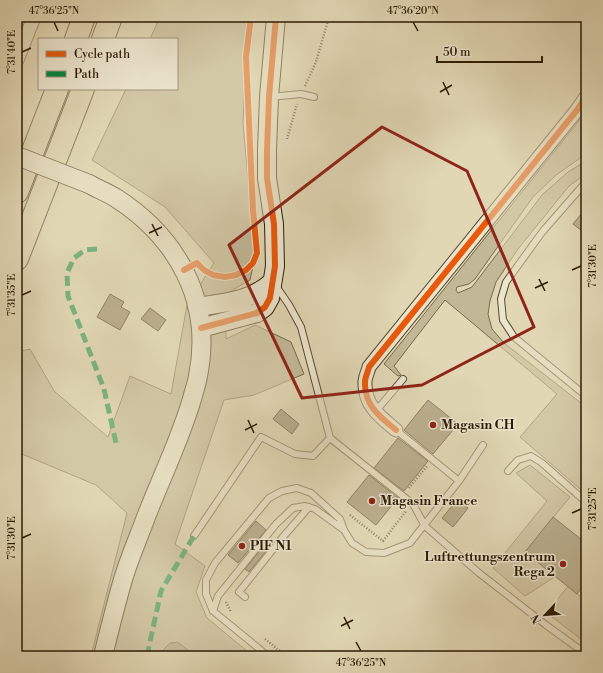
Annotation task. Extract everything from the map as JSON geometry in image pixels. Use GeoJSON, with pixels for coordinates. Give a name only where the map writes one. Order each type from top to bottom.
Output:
{"type":"FeatureCollection","features":[{"type":"Feature","properties":{"kind":"highway"},"geometry":{"type":"LineString","coordinates":[[76,38],[84,17]]}},
{"type":"Feature","properties":{"kind":"highway"},"geometry":{"type":"LineString","coordinates":[[103,38],[111,17]]}},
{"type":"Feature","properties":{"kind":"highway"},"geometry":{"type":"LineString","coordinates":[[17,192],[57,90]]}},
{"type":"Feature","properties":{"kind":"highway"},"geometry":{"type":"LineString","coordinates":[[17,259],[83,90]]}},
{"type":"Feature","properties":{"kind":"main road"},"geometry":{"type":"LineString","coordinates":[[201,328],[257,313],[265,307],[270,298],[275,266],[274,224],[267,178],[267,150],[269,97],[276,17]]}},
{"type":"Feature","properties":{"kind":"main road"},"geometry":{"type":"LineString","coordinates":[[17,156],[89,184],[116,198],[144,219],[168,243],[193,289],[198,307],[201,328],[198,376],[188,412],[122,581],[103,656]]}},
{"type":"Feature","properties":{"kind":"main road"},"geometry":{"type":"LineString","coordinates":[[198,307],[236,301],[264,289],[272,282]]}},
{"type":"Feature","properties":{"kind":"street"},"geometry":{"type":"LineString","coordinates":[[17,60],[34,17]]}},
{"type":"Feature","properties":{"kind":"street"},"geometry":{"type":"LineString","coordinates":[[396,430],[375,412],[366,395],[364,381],[369,367],[586,97]]}},
{"type":"Feature","properties":{"kind":"lane"},"geometry":{"type":"LineString","coordinates":[[269,97],[301,94],[314,97]]}},
{"type":"Feature","properties":{"kind":"lane"},"geometry":{"type":"LineString","coordinates":[[586,182],[543,231],[506,282],[500,299],[503,320],[514,337],[586,396]]}},
{"type":"Feature","properties":{"kind":"lane"},"geometry":{"type":"LineString","coordinates":[[272,282],[289,305],[301,327],[330,438],[413,504],[425,526],[513,599],[586,654]]}},
{"type":"Feature","properties":{"kind":"lane"},"geometry":{"type":"LineString","coordinates":[[375,412],[403,379]]}},
{"type":"Feature","properties":{"kind":"lane"},"geometry":{"type":"LineString","coordinates":[[396,430],[459,481]]}},
{"type":"Feature","properties":{"kind":"lane"},"geometry":{"type":"LineString","coordinates":[[194,536],[261,437],[295,454],[313,456],[330,438]]}},
{"type":"Feature","properties":{"kind":"lane"},"geometry":{"type":"LineString","coordinates":[[268,656],[213,611],[206,594],[206,580],[215,563],[269,498],[282,491],[297,488],[311,493],[340,519],[344,530],[352,543],[366,552],[384,553],[410,543],[425,526],[459,481],[483,445]]}},
{"type":"Feature","properties":{"kind":"lane"},"geometry":{"type":"LineString","coordinates":[[508,471],[518,460],[531,456],[542,463],[586,502]]}},
{"type":"Feature","properties":{"kind":"lane"},"geometry":{"type":"LineString","coordinates":[[213,611],[218,596],[276,524],[293,508],[305,506],[315,509],[344,530]]}},
{"type":"Feature","properties":{"kind":"lane"},"geometry":{"type":"LineString","coordinates":[[245,597],[239,592],[266,564],[309,508]]}},
{"type":"Feature","properties":{"kind":"path"},"geometry":{"type":"LineString","coordinates":[[287,139],[293,115],[316,62],[329,17]]}},
{"type":"Feature","properties":{"kind":"path"},"geometry":{"type":"LineString","coordinates":[[348,514],[383,541],[408,508],[400,500],[428,465]]}},
{"type":"Feature","properties":{"kind":"path"},"geometry":{"type":"LineString","coordinates":[[404,483],[409,488]]}},
{"type":"Feature","properties":{"kind":"highlighted area"},"geometry":{"type":"Polygon","coordinates":[[[382,127],[467,171],[534,327],[422,385],[302,398],[229,245],[382,127]]]}},
{"type":"Feature","properties":{"kind":"shaded area"},"geometry":{"type":"Polygon","coordinates":[[[160,17],[248,17],[243,123],[255,257],[250,280],[226,294],[226,339],[255,325],[291,342],[304,374],[254,395],[224,400],[175,544],[205,566],[196,592],[207,618],[253,656],[91,656],[127,513],[96,485],[17,452],[17,352],[30,349],[54,391],[108,437],[130,376],[171,394],[187,305],[214,263],[165,207],[92,160],[126,90],[178,90],[178,38],[150,38],[160,17]]]}},
{"type":"Feature","properties":{"kind":"shaded area"},"geometry":{"type":"Polygon","coordinates":[[[586,112],[586,154],[556,175],[533,197],[475,279],[469,284],[457,287],[456,290],[458,293],[472,287],[542,195],[568,172],[586,161],[586,175],[569,186],[518,249],[496,282],[490,301],[488,314],[492,329],[504,343],[586,407],[586,494],[520,437],[557,394],[445,300],[394,366],[401,375],[398,376],[384,364],[586,112]]]}},
{"type":"Feature","properties":{"kind":"shaded area"},"geometry":{"type":"Polygon","coordinates":[[[530,465],[570,497],[525,552],[556,576],[525,596],[493,568],[547,501],[516,473],[530,465]]]}},
{"type":"Feature","properties":{"kind":"shaded area"},"geometry":{"type":"Polygon","coordinates":[[[568,586],[586,601],[586,643],[547,613],[568,586]]]}},
{"type":"Feature","properties":{"kind":"shaded area"},"geometry":{"type":"Polygon","coordinates":[[[178,642],[195,656],[157,656],[170,643],[178,642]]]}},
{"type":"Feature","properties":{"kind":"building"},"geometry":{"type":"Polygon","coordinates":[[[586,208],[586,234],[573,224],[586,208]]]}},
{"type":"Feature","properties":{"kind":"building"},"geometry":{"type":"Polygon","coordinates":[[[110,294],[124,302],[121,307],[130,312],[120,330],[97,317],[110,294]]]}},
{"type":"Feature","properties":{"kind":"building"},"geometry":{"type":"Polygon","coordinates":[[[150,308],[166,320],[158,331],[141,319],[150,308]]]}},
{"type":"Feature","properties":{"kind":"building","name":"Magasin CH"},"geometry":{"type":"Polygon","coordinates":[[[428,400],[458,424],[433,454],[404,430],[428,400]]]}},
{"type":"Feature","properties":{"kind":"building"},"geometry":{"type":"Polygon","coordinates":[[[281,409],[299,424],[292,434],[273,419],[281,409]]]}},
{"type":"Feature","properties":{"kind":"building"},"geometry":{"type":"Polygon","coordinates":[[[398,438],[428,461],[404,491],[374,468],[398,438]]]}},
{"type":"Feature","properties":{"kind":"building","name":"Magasin France"},"geometry":{"type":"Polygon","coordinates":[[[369,475],[398,498],[376,525],[347,502],[369,475]]]}},
{"type":"Feature","properties":{"kind":"building"},"geometry":{"type":"Polygon","coordinates":[[[458,499],[468,508],[453,527],[442,518],[458,499]]]}},
{"type":"Feature","properties":{"kind":"building","name":"Luftrettungszentrum Rega 2"},"geometry":{"type":"Polygon","coordinates":[[[553,517],[586,543],[586,582],[577,594],[525,552],[553,517]]]}},
{"type":"Feature","properties":{"kind":"building"},"geometry":{"type":"Polygon","coordinates":[[[256,521],[266,530],[238,563],[228,555],[256,521]]]}},
{"type":"Feature","properties":{"kind":"building"},"geometry":{"type":"Polygon","coordinates":[[[262,548],[266,551],[249,572],[245,569],[262,548]]]}},
{"type":"Feature","properties":{"kind":"marked path"},"geometry":{"type":"LineString","coordinates":[[97,249],[85,250],[74,258],[67,273],[68,296],[104,389],[116,443]]}},
{"type":"Feature","properties":{"kind":"marked path"},"geometry":{"type":"LineString","coordinates":[[147,656],[161,591],[194,536]]}},
{"type":"Feature","properties":{"kind":"cycle path"},"geometry":{"type":"LineString","coordinates":[[184,270],[197,263],[204,270],[213,275],[225,277],[236,275],[246,270],[253,263],[257,253],[253,210],[246,57],[251,17]]}},
{"type":"Feature","properties":{"kind":"cycle path"},"geometry":{"type":"LineString","coordinates":[[201,328],[257,313],[265,307],[270,298],[275,266],[274,224],[267,178],[267,150],[269,97],[276,17]]}},
{"type":"Feature","properties":{"kind":"cycle path"},"geometry":{"type":"LineString","coordinates":[[396,430],[384,420],[370,404],[365,390],[365,378],[369,367],[586,97]]}},
{"type":"Feature","properties":{"kind":"place","name":"Magasin CH"},"geometry":{"type":"Point","coordinates":[433,425]}},
{"type":"Feature","properties":{"kind":"place","name":"Magasin France"},"geometry":{"type":"Point","coordinates":[372,501]}},
{"type":"Feature","properties":{"kind":"place","name":"PIF N1"},"geometry":{"type":"Point","coordinates":[242,546]}},
{"type":"Feature","properties":{"kind":"place","name":"Luftrettungszentrum Rega 2"},"geometry":{"type":"Point","coordinates":[563,564]}}]}
